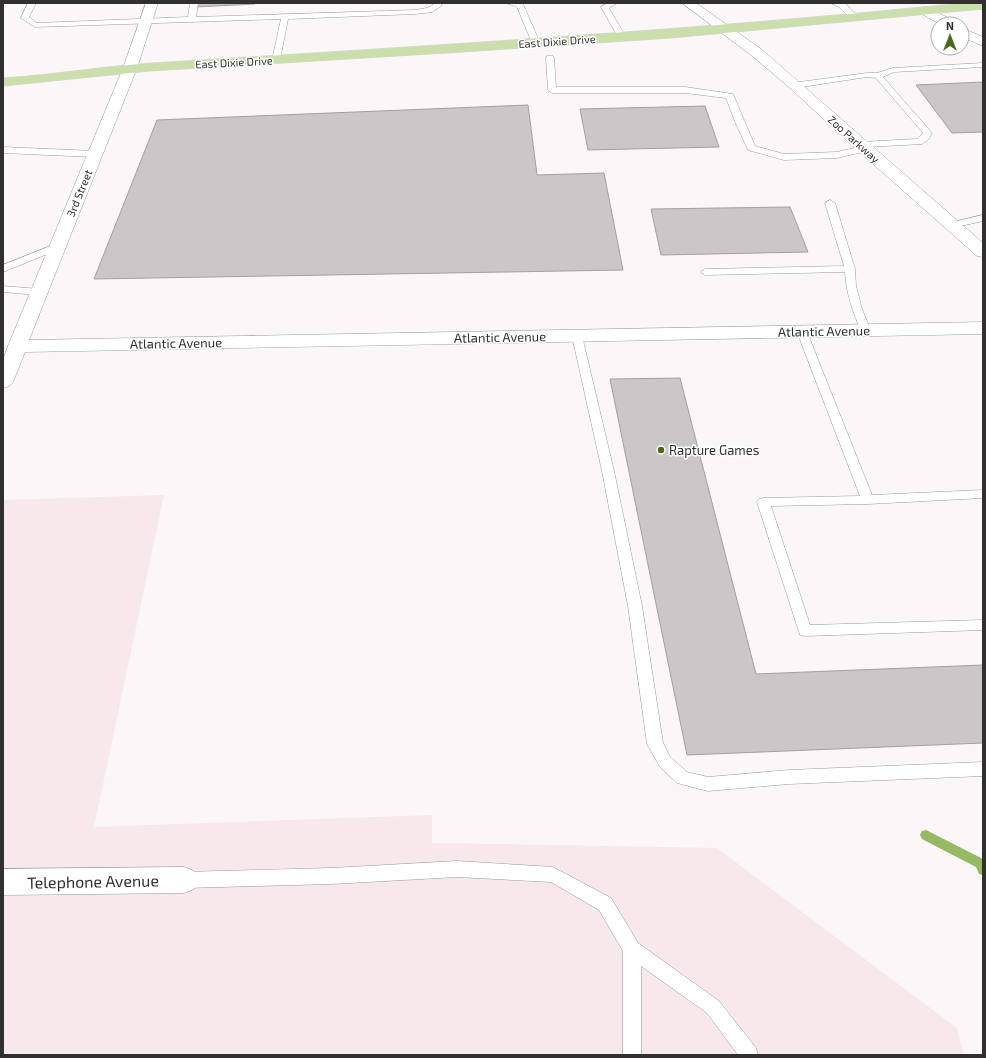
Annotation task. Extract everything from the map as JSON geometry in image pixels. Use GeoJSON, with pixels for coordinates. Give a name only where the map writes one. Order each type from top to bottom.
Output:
{"type":"FeatureCollection","features":[{"type":"Feature","properties":{"kind":"main road","name":"East Dixie Drive"},"geometry":{"type":"LineString","coordinates":[[3,82],[30,81],[130,68],[622,37],[855,18],[980,4]]}},
{"type":"Feature","properties":{"kind":"main road","name":"East Dixie Drive"},"geometry":{"type":"LineString","coordinates":[[41,66],[130,68]]}},
{"type":"Feature","properties":{"kind":"street","name":"3rd Street"},"geometry":{"type":"LineString","coordinates":[[3,382],[130,68],[152,3]]}},
{"type":"Feature","properties":{"kind":"street","name":"Zoo Parkway"},"geometry":{"type":"LineString","coordinates":[[688,3],[756,52],[795,85],[862,147],[983,252]]}},
{"type":"Feature","properties":{"kind":"street"},"geometry":{"type":"LineString","coordinates":[[927,11],[935,16]]}},
{"type":"Feature","properties":{"kind":"street"},"geometry":{"type":"LineString","coordinates":[[970,36],[983,42]]}},
{"type":"Feature","properties":{"kind":"street","name":"Atlantic Avenue"},"geometry":{"type":"LineString","coordinates":[[17,346],[983,328]]}},
{"type":"Feature","properties":{"kind":"street","name":"Telephone Avenue"},"geometry":{"type":"LineString","coordinates":[[3,882],[184,880]]}},
{"type":"Feature","properties":{"kind":"lane"},"geometry":{"type":"LineString","coordinates":[[32,3],[25,18],[35,25],[415,12],[429,10],[437,6],[437,3]]}},
{"type":"Feature","properties":{"kind":"lane"},"geometry":{"type":"LineString","coordinates":[[192,20],[194,3]]}},
{"type":"Feature","properties":{"kind":"lane"},"geometry":{"type":"LineString","coordinates":[[510,3],[520,6],[536,42]]}},
{"type":"Feature","properties":{"kind":"lane"},"geometry":{"type":"LineString","coordinates":[[613,3],[605,7],[622,37]]}},
{"type":"Feature","properties":{"kind":"lane"},"geometry":{"type":"LineString","coordinates":[[840,4],[855,18]]}},
{"type":"Feature","properties":{"kind":"lane"},"geometry":{"type":"LineString","coordinates":[[276,60],[286,17]]}},
{"type":"Feature","properties":{"kind":"lane"},"geometry":{"type":"LineString","coordinates":[[550,58],[552,90],[685,90],[730,96],[740,124],[751,148],[784,157],[837,155],[862,147],[919,142],[926,137],[928,133],[878,76]]}},
{"type":"Feature","properties":{"kind":"lane"},"geometry":{"type":"LineString","coordinates":[[795,85],[867,74],[878,76],[893,70],[983,65]]}},
{"type":"Feature","properties":{"kind":"lane"},"geometry":{"type":"LineString","coordinates":[[3,150],[95,154]]}},
{"type":"Feature","properties":{"kind":"lane"},"geometry":{"type":"LineString","coordinates":[[830,203],[850,269],[851,286],[857,309],[866,330]]}},
{"type":"Feature","properties":{"kind":"lane"},"geometry":{"type":"LineString","coordinates":[[952,225],[983,218]]}},
{"type":"Feature","properties":{"kind":"lane"},"geometry":{"type":"LineString","coordinates":[[3,269],[58,246]]}},
{"type":"Feature","properties":{"kind":"lane"},"geometry":{"type":"LineString","coordinates":[[705,272],[850,269]]}},
{"type":"Feature","properties":{"kind":"lane"},"geometry":{"type":"LineString","coordinates":[[3,289],[39,292]]}},
{"type":"Feature","properties":{"kind":"lane"},"geometry":{"type":"LineString","coordinates":[[802,332],[868,500]]}},
{"type":"Feature","properties":{"kind":"lane"},"geometry":{"type":"LineString","coordinates":[[577,336],[608,471],[635,606],[655,744],[665,762],[683,778],[708,784],[789,777],[983,769]]}},
{"type":"Feature","properties":{"kind":"lane"},"geometry":{"type":"LineString","coordinates":[[983,494],[868,500],[763,502],[805,631],[983,625]]}},
{"type":"Feature","properties":{"kind":"lane"},"geometry":{"type":"LineString","coordinates":[[184,880],[332,876],[457,869],[553,875],[605,904],[632,949],[713,1007],[749,1055]]}},
{"type":"Feature","properties":{"kind":"lane"},"geometry":{"type":"LineString","coordinates":[[632,949],[632,1055]]}},
{"type":"Feature","properties":{"kind":"shaded area"},"geometry":{"type":"Polygon","coordinates":[[[164,495],[94,827],[432,815],[432,843],[717,848],[957,1028],[964,1055],[3,1055],[3,500],[164,495]]]}},
{"type":"Feature","properties":{"kind":"building"},"geometry":{"type":"Polygon","coordinates":[[[196,3],[255,3],[255,4],[195,7],[196,3]]]}},
{"type":"Feature","properties":{"kind":"building"},"geometry":{"type":"Polygon","coordinates":[[[983,82],[983,132],[952,133],[916,85],[983,82]]]}},
{"type":"Feature","properties":{"kind":"building"},"geometry":{"type":"Polygon","coordinates":[[[528,105],[537,175],[604,173],[623,270],[94,279],[157,120],[528,105]]]}},
{"type":"Feature","properties":{"kind":"building"},"geometry":{"type":"Polygon","coordinates":[[[705,106],[719,147],[588,150],[580,109],[705,106]]]}},
{"type":"Feature","properties":{"kind":"building"},"geometry":{"type":"Polygon","coordinates":[[[790,207],[808,252],[661,255],[651,209],[790,207]]]}},
{"type":"Feature","properties":{"kind":"building"},"geometry":{"type":"Polygon","coordinates":[[[680,378],[756,674],[983,665],[983,743],[687,755],[610,379],[680,378]]]}},
{"type":"Feature","properties":{"kind":"waterway"},"geometry":{"type":"LineString","coordinates":[[926,835],[981,864],[983,870]]}},
{"type":"Feature","properties":{"kind":"place","name":"Rapture Games"},"geometry":{"type":"Point","coordinates":[661,450]}}]}
